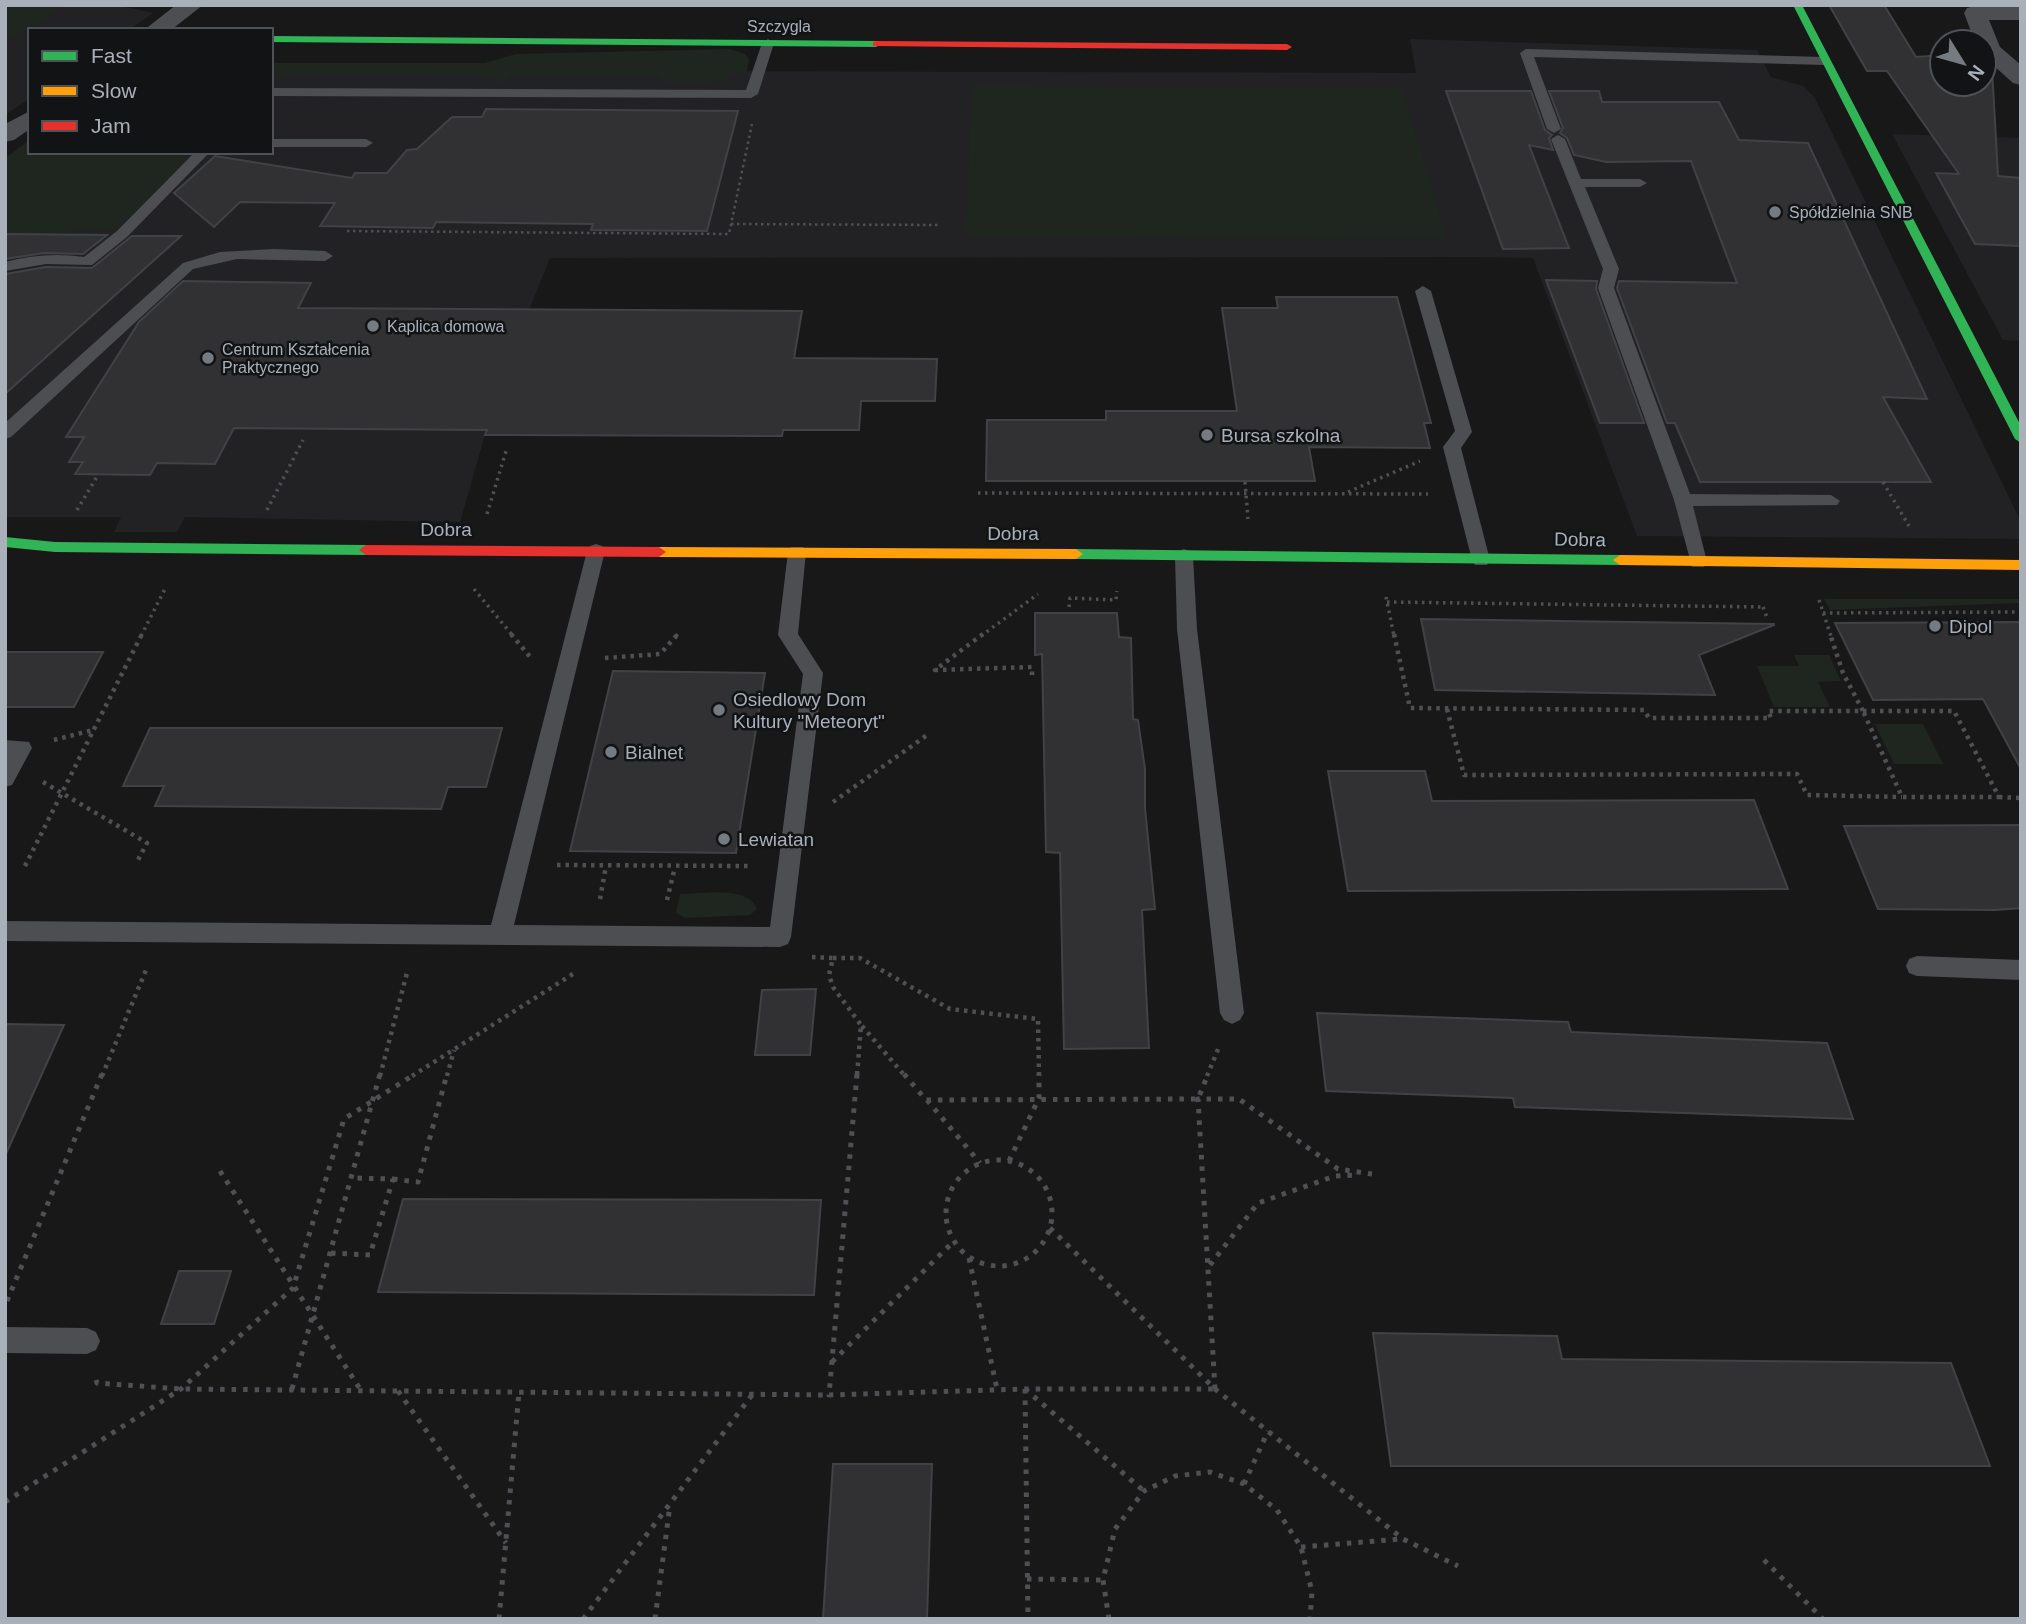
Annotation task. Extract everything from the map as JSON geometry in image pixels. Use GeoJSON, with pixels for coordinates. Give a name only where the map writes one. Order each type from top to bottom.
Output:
{"type":"FeatureCollection","features":[{"type":"Feature","properties":{"kind":"street"},"geometry":{"type":"LineString","coordinates":[[158,28],[192,5]]}},
{"type":"Feature","properties":{"kind":"street"},"geometry":{"type":"LineString","coordinates":[[1797,5],[2021,439]]}},
{"type":"Feature","properties":{"kind":"street"},"geometry":{"type":"LineString","coordinates":[[2021,13],[1975,13],[1990,50],[2021,78]]}},
{"type":"Feature","properties":{"kind":"street","name":"Szczygla"},"geometry":{"type":"LineString","coordinates":[[273,39],[1287,47]]}},
{"type":"Feature","properties":{"kind":"street"},"geometry":{"type":"LineString","coordinates":[[5,135],[28,119]]}},
{"type":"Feature","properties":{"kind":"street","name":"Dobra"},"geometry":{"type":"LineString","coordinates":[[5,542],[55,547],[268,550],[1184,555],[2021,565]]}},
{"type":"Feature","properties":{"kind":"lane"},"geometry":{"type":"LineString","coordinates":[[273,92],[751,94],[768,43]]}},
{"type":"Feature","properties":{"kind":"lane"},"geometry":{"type":"LineString","coordinates":[[1698,562],[1684,500],[1606,288],[1611,269],[1526,53],[1824,61]]}},
{"type":"Feature","properties":{"kind":"lane"},"geometry":{"type":"LineString","coordinates":[[273,143],[366,143]]}},
{"type":"Feature","properties":{"kind":"lane"},"geometry":{"type":"LineString","coordinates":[[5,267],[56,257],[91,263],[201,154]]}},
{"type":"Feature","properties":{"kind":"lane"},"geometry":{"type":"LineString","coordinates":[[1576,183],[1640,183]]}},
{"type":"Feature","properties":{"kind":"lane"},"geometry":{"type":"LineString","coordinates":[[5,433],[188,266],[205,260],[230,257],[278,254],[325,256]]}},
{"type":"Feature","properties":{"kind":"lane"},"geometry":{"type":"LineString","coordinates":[[1423,291],[1464,432],[1452,447],[1480,559]]}},
{"type":"Feature","properties":{"kind":"lane"},"geometry":{"type":"LineString","coordinates":[[1684,500],[1831,501]]}},
{"type":"Feature","properties":{"kind":"lane"},"geometry":{"type":"LineString","coordinates":[[500,935],[596,551]]}},
{"type":"Feature","properties":{"kind":"lane"},"geometry":{"type":"LineString","coordinates":[[5,931],[780,937],[813,673],[788,635],[797,552]]}},
{"type":"Feature","properties":{"kind":"lane"},"geometry":{"type":"LineString","coordinates":[[1184,555],[1187,629],[1232,1013]]}},
{"type":"Feature","properties":{"kind":"lane"},"geometry":{"type":"LineString","coordinates":[[1917,966],[2021,970]]}},
{"type":"Feature","properties":{"kind":"lane"},"geometry":{"type":"LineString","coordinates":[[5,1340],[86,1341]]}},
{"type":"Feature","properties":{"kind":"path"},"geometry":{"type":"LineString","coordinates":[[347,231],[729,234],[756,102],[751,94]]}},
{"type":"Feature","properties":{"kind":"path"},"geometry":{"type":"LineString","coordinates":[[731,224],[941,225]]}},
{"type":"Feature","properties":{"kind":"path"},"geometry":{"type":"LineString","coordinates":[[268,550],[273,528],[258,530],[303,440]]}},
{"type":"Feature","properties":{"kind":"path"},"geometry":{"type":"LineString","coordinates":[[476,550],[507,447]]}},
{"type":"Feature","properties":{"kind":"path"},"geometry":{"type":"LineString","coordinates":[[1344,494],[1452,447]]}},
{"type":"Feature","properties":{"kind":"path"},"geometry":{"type":"LineString","coordinates":[[73,517],[98,475]]}},
{"type":"Feature","properties":{"kind":"path"},"geometry":{"type":"LineString","coordinates":[[978,493],[1464,494]]}},
{"type":"Feature","properties":{"kind":"path"},"geometry":{"type":"LineString","coordinates":[[25,866],[185,549]]}},
{"type":"Feature","properties":{"kind":"path"},"geometry":{"type":"LineString","coordinates":[[443,551],[561,695]]}},
{"type":"Feature","properties":{"kind":"path"},"geometry":{"type":"LineString","coordinates":[[1032,680],[1032,667],[934,670],[1057,580],[1057,554]]}},
{"type":"Feature","properties":{"kind":"path"},"geometry":{"type":"LineString","coordinates":[[1816,592],[1843,673],[1902,797]]}},
{"type":"Feature","properties":{"kind":"path"},"geometry":{"type":"LineString","coordinates":[[1387,602],[1763,607]]}},
{"type":"Feature","properties":{"kind":"path"},"geometry":{"type":"LineString","coordinates":[[1823,613],[2021,612]]}},
{"type":"Feature","properties":{"kind":"path"},"geometry":{"type":"LineString","coordinates":[[1392,628],[1410,708],[1644,710],[1649,718],[1771,718],[1768,710],[1954,711],[1999,797]]}},
{"type":"Feature","properties":{"kind":"path"},"geometry":{"type":"LineString","coordinates":[[630,655],[660,654],[679,633]]}},
{"type":"Feature","properties":{"kind":"path"},"geometry":{"type":"LineString","coordinates":[[1447,709],[1464,775],[1797,774],[1807,795],[2021,798]]}},
{"type":"Feature","properties":{"kind":"path"},"geometry":{"type":"LineString","coordinates":[[794,830],[930,733]]}},
{"type":"Feature","properties":{"kind":"path"},"geometry":{"type":"LineString","coordinates":[[8,764],[147,843],[137,862]]}},
{"type":"Feature","properties":{"kind":"path"},"geometry":{"type":"LineString","coordinates":[[582,866],[732,867]]}},
{"type":"Feature","properties":{"kind":"path"},"geometry":{"type":"LineString","coordinates":[[601,893],[606,866]]}},
{"type":"Feature","properties":{"kind":"path"},"geometry":{"type":"LineString","coordinates":[[668,892],[675,867]]}},
{"type":"Feature","properties":{"kind":"path"},"geometry":{"type":"LineString","coordinates":[[5,1305],[162,932]]}},
{"type":"Feature","properties":{"kind":"path"},"geometry":{"type":"LineString","coordinates":[[292,1389],[374,1099],[417,934]]}},
{"type":"Feature","properties":{"kind":"path"},"geometry":{"type":"LineString","coordinates":[[980,1163],[861,1025],[834,987],[829,975],[832,961],[860,958],[950,1009],[1038,1019],[1039,1098],[1009,1161]]}},
{"type":"Feature","properties":{"kind":"path"},"geometry":{"type":"LineString","coordinates":[[5,1502],[181,1389],[293,1288],[344,1119],[578,971]]}},
{"type":"Feature","properties":{"kind":"path"},"geometry":{"type":"LineString","coordinates":[[1215,1389],[1198,1099],[1232,1013]]}},
{"type":"Feature","properties":{"kind":"path"},"geometry":{"type":"LineString","coordinates":[[829,1395],[861,1025]]}},
{"type":"Feature","properties":{"kind":"path"},"geometry":{"type":"LineString","coordinates":[[352,1178],[418,1182],[455,1049]]}},
{"type":"Feature","properties":{"kind":"path"},"geometry":{"type":"LineString","coordinates":[[926,1100],[1239,1099],[1338,1170],[1372,1174],[1335,1176],[1258,1203],[1209,1266]]}},
{"type":"Feature","properties":{"kind":"path"},"geometry":{"type":"LineString","coordinates":[[1009,1161],[1025,1166],[1039,1177],[1048,1193],[1052,1210],[1050,1228],[1043,1243],[1031,1255],[1017,1263],[1001,1266],[969,1258],[953,1242],[945,1219],[948,1196],[960,1176],[980,1163],[1009,1161]]}},
{"type":"Feature","properties":{"kind":"path"},"geometry":{"type":"LineString","coordinates":[[220,1171],[360,1390]]}},
{"type":"Feature","properties":{"kind":"path"},"geometry":{"type":"LineString","coordinates":[[331,1253],[370,1255],[393,1179]]}},
{"type":"Feature","properties":{"kind":"path"},"geometry":{"type":"LineString","coordinates":[[1050,1228],[1215,1389],[1403,1539],[1458,1566]]}},
{"type":"Feature","properties":{"kind":"path"},"geometry":{"type":"LineString","coordinates":[[832,1363],[953,1242]]}},
{"type":"Feature","properties":{"kind":"path"},"geometry":{"type":"LineString","coordinates":[[969,1258],[997,1390]]}},
{"type":"Feature","properties":{"kind":"path"},"geometry":{"type":"LineString","coordinates":[[86,1341],[97,1383],[181,1389],[829,1395],[1025,1389],[1215,1389]]}},
{"type":"Feature","properties":{"kind":"path"},"geometry":{"type":"LineString","coordinates":[[1025,1389],[1144,1492]]}},
{"type":"Feature","properties":{"kind":"path"},"geometry":{"type":"LineString","coordinates":[[1025,1389],[1028,1619]]}},
{"type":"Feature","properties":{"kind":"path"},"geometry":{"type":"LineString","coordinates":[[397,1390],[506,1543]]}},
{"type":"Feature","properties":{"kind":"path"},"geometry":{"type":"LineString","coordinates":[[499,1619],[519,1392]]}},
{"type":"Feature","properties":{"kind":"path"},"geometry":{"type":"LineString","coordinates":[[583,1619],[752,1394]]}},
{"type":"Feature","properties":{"kind":"path"},"geometry":{"type":"LineString","coordinates":[[1244,1483],[1268,1431]]}},
{"type":"Feature","properties":{"kind":"path"},"geometry":{"type":"LineString","coordinates":[[1109,1619],[1103,1580],[1115,1529],[1144,1492],[1175,1476],[1209,1472],[1244,1483],[1277,1510],[1301,1547],[1312,1592],[1310,1619]]}},
{"type":"Feature","properties":{"kind":"path"},"geometry":{"type":"LineString","coordinates":[[655,1619],[670,1504]]}},
{"type":"Feature","properties":{"kind":"path"},"geometry":{"type":"LineString","coordinates":[[1301,1547],[1403,1539]]}},
{"type":"Feature","properties":{"kind":"path"},"geometry":{"type":"LineString","coordinates":[[1764,1560],[1823,1619]]}},
{"type":"Feature","properties":{"kind":"path"},"geometry":{"type":"LineString","coordinates":[[1027,1579],[1103,1580]]}},
{"type":"Feature","properties":{"kind":"shaded area"},"geometry":{"type":"Polygon","coordinates":[[[5,5],[116,5],[153,13],[132,28],[28,28],[28,99],[5,115],[5,5]]]}},
{"type":"Feature","properties":{"kind":"shaded area"},"geometry":{"type":"Polygon","coordinates":[[[5,5],[66,5],[28,28],[5,44],[5,5]]]}},
{"type":"Feature","properties":{"kind":"shaded area"},"geometry":{"type":"Polygon","coordinates":[[[1410,39],[1757,50],[1771,77],[1803,86],[1815,98],[2021,522],[2021,539],[1637,536],[1533,258],[1475,257],[550,258],[485,435],[460,522],[185,517],[177,532],[114,532],[121,517],[5,517],[5,207],[77,154],[273,154],[273,70],[1416,73],[1410,39]]]}},
{"type":"Feature","properties":{"kind":"shaded area"},"geometry":{"type":"Polygon","coordinates":[[[730,49],[745,54],[749,59],[747,72],[736,72],[722,80],[701,83],[660,82],[661,75],[509,75],[506,82],[494,83],[495,75],[273,74],[273,63],[484,63],[516,54],[730,49]]]}},
{"type":"Feature","properties":{"kind":"shaded area"},"geometry":{"type":"Polygon","coordinates":[[[972,86],[1401,87],[1447,239],[965,237],[972,86]]]}},
{"type":"Feature","properties":{"kind":"shaded area"},"geometry":{"type":"Polygon","coordinates":[[[1892,134],[2021,138],[2021,341],[2003,340],[1892,134]]]}},
{"type":"Feature","properties":{"kind":"shaded area"},"geometry":{"type":"Polygon","coordinates":[[[28,141],[28,154],[188,154],[153,197],[112,230],[72,229],[64,235],[5,234],[5,158],[28,141]]]}},
{"type":"Feature","properties":{"kind":"shaded area"},"geometry":{"type":"Polygon","coordinates":[[[1824,599],[2018,599],[2020,603],[1830,610],[1824,599]]]}},
{"type":"Feature","properties":{"kind":"shaded area"},"geometry":{"type":"Polygon","coordinates":[[[1794,655],[1829,655],[1841,681],[1818,682],[1830,707],[1774,707],[1757,666],[1799,666],[1794,655]]]}},
{"type":"Feature","properties":{"kind":"shaded area"},"geometry":{"type":"Polygon","coordinates":[[[1875,724],[1923,724],[1943,764],[1894,764],[1875,724]]]}},
{"type":"Feature","properties":{"kind":"shaded area"},"geometry":{"type":"Polygon","coordinates":[[[680,894],[734,894],[752,901],[757,909],[750,915],[686,918],[676,913],[680,894]]]}},
{"type":"Feature","properties":{"kind":"building"},"geometry":{"type":"Polygon","coordinates":[[[1829,5],[1884,5],[1916,57],[1928,56],[1928,98],[1994,98],[1998,176],[2021,178],[2021,246],[1975,244],[1936,173],[1959,174],[1887,71],[1867,71],[1829,5]]]}},
{"type":"Feature","properties":{"kind":"building"},"geometry":{"type":"Polygon","coordinates":[[[1446,91],[1531,91],[1545,130],[1552,135],[1549,138],[1553,150],[1529,145],[1569,248],[1503,249],[1446,91]]]}},
{"type":"Feature","properties":{"kind":"building","name":"Spółdzielnia SNB"},"geometry":{"type":"Polygon","coordinates":[[[1549,91],[1599,91],[1602,102],[1719,102],[1739,140],[1808,143],[1927,399],[1883,397],[1931,482],[1700,482],[1675,423],[1667,423],[1617,288],[1619,281],[1737,283],[1691,161],[1606,162],[1574,155],[1567,138],[1560,133],[1563,128],[1549,91]]]}},
{"type":"Feature","properties":{"kind":"building"},"geometry":{"type":"Polygon","coordinates":[[[486,109],[738,111],[707,231],[591,230],[593,224],[436,222],[433,228],[320,226],[335,203],[240,202],[214,227],[174,193],[215,156],[352,178],[355,173],[387,173],[407,150],[417,149],[452,117],[482,117],[486,109]]]}},
{"type":"Feature","properties":{"kind":"building"},"geometry":{"type":"Polygon","coordinates":[[[5,234],[107,235],[83,254],[44,253],[5,259],[5,234]]]}},
{"type":"Feature","properties":{"kind":"building"},"geometry":{"type":"Polygon","coordinates":[[[132,236],[181,236],[5,394],[5,274],[46,267],[92,268],[132,236]]]}},
{"type":"Feature","properties":{"kind":"building"},"geometry":{"type":"Polygon","coordinates":[[[1546,280],[1597,281],[1596,289],[1644,423],[1600,423],[1546,280]]]}},
{"type":"Feature","properties":{"kind":"building"},"geometry":{"type":"Polygon","coordinates":[[[183,281],[311,283],[298,308],[802,311],[794,358],[937,359],[935,401],[861,401],[859,430],[783,430],[782,436],[485,435],[487,430],[234,428],[215,464],[157,463],[150,475],[75,474],[83,462],[69,462],[84,437],[66,437],[139,322],[183,281]]]}},
{"type":"Feature","properties":{"kind":"building","name":"Bursa szkolna"},"geometry":{"type":"Polygon","coordinates":[[[1276,297],[1397,297],[1431,423],[1424,423],[1430,448],[1309,447],[1315,481],[986,481],[987,420],[1106,420],[1106,411],[1237,411],[1222,308],[1278,308],[1276,297]]]}},
{"type":"Feature","properties":{"kind":"building"},"geometry":{"type":"Polygon","coordinates":[[[1035,613],[1117,613],[1119,637],[1131,638],[1133,719],[1138,720],[1145,769],[1145,808],[1155,909],[1142,910],[1149,1048],[1064,1049],[1060,853],[1046,852],[1042,654],[1035,655],[1035,613]]]}},
{"type":"Feature","properties":{"kind":"building"},"geometry":{"type":"Polygon","coordinates":[[[1421,619],[1774,625],[1699,655],[1715,695],[1435,690],[1421,619]]]}},
{"type":"Feature","properties":{"kind":"building"},"geometry":{"type":"Polygon","coordinates":[[[2021,622],[2021,769],[1983,699],[1873,700],[1835,623],[2021,622]]]}},
{"type":"Feature","properties":{"kind":"building"},"geometry":{"type":"Polygon","coordinates":[[[5,652],[103,652],[74,707],[5,707],[5,652]]]}},
{"type":"Feature","properties":{"kind":"building"},"geometry":{"type":"Polygon","coordinates":[[[613,671],[765,673],[736,853],[570,851],[613,671]]]}},
{"type":"Feature","properties":{"kind":"building"},"geometry":{"type":"Polygon","coordinates":[[[150,728],[502,728],[486,787],[448,787],[441,809],[155,806],[164,786],[123,786],[150,728]]]}},
{"type":"Feature","properties":{"kind":"building"},"geometry":{"type":"Polygon","coordinates":[[[1328,771],[1425,771],[1432,801],[1754,800],[1788,889],[1348,891],[1328,771]]]}},
{"type":"Feature","properties":{"kind":"building"},"geometry":{"type":"Polygon","coordinates":[[[2021,825],[2021,908],[1995,910],[1878,909],[1844,826],[2021,825]]]}},
{"type":"Feature","properties":{"kind":"building"},"geometry":{"type":"Polygon","coordinates":[[[816,989],[810,1055],[755,1055],[762,990],[816,989]]]}},
{"type":"Feature","properties":{"kind":"building"},"geometry":{"type":"Polygon","coordinates":[[[1317,1013],[1568,1022],[1571,1032],[1827,1043],[1853,1119],[1515,1107],[1513,1098],[1326,1091],[1317,1013]]]}},
{"type":"Feature","properties":{"kind":"building"},"geometry":{"type":"Polygon","coordinates":[[[5,1024],[64,1025],[5,1156],[5,1024]]]}},
{"type":"Feature","properties":{"kind":"building"},"geometry":{"type":"Polygon","coordinates":[[[403,1199],[821,1200],[814,1295],[378,1292],[403,1199]]]}},
{"type":"Feature","properties":{"kind":"building"},"geometry":{"type":"Polygon","coordinates":[[[179,1271],[231,1271],[214,1324],[161,1324],[179,1271]]]}},
{"type":"Feature","properties":{"kind":"building"},"geometry":{"type":"Polygon","coordinates":[[[1373,1333],[1557,1336],[1562,1359],[1951,1363],[1990,1466],[1391,1466],[1373,1333]]]}},
{"type":"Feature","properties":{"kind":"building"},"geometry":{"type":"Polygon","coordinates":[[[833,1464],[932,1464],[927,1619],[823,1619],[833,1464]]]}},
{"type":"Feature","properties":{"kind":"traffic: fast"},"geometry":{"type":"LineString","coordinates":[[1797,5],[2021,439]]}},
{"type":"Feature","properties":{"kind":"traffic: fast"},"geometry":{"type":"LineString","coordinates":[[273,39],[876,44]]}},
{"type":"Feature","properties":{"kind":"traffic: fast"},"geometry":{"type":"LineString","coordinates":[[5,542],[55,547],[366,550]]}},
{"type":"Feature","properties":{"kind":"traffic: fast"},"geometry":{"type":"LineString","coordinates":[[1076,554],[1620,560]]}},
{"type":"Feature","properties":{"kind":"traffic: slow"},"geometry":{"type":"LineString","coordinates":[[659,552],[1076,554]]}},
{"type":"Feature","properties":{"kind":"traffic: slow"},"geometry":{"type":"LineString","coordinates":[[1620,560],[2021,565]]}},
{"type":"Feature","properties":{"kind":"traffic: jam"},"geometry":{"type":"LineString","coordinates":[[876,44],[1287,47]]}},
{"type":"Feature","properties":{"kind":"traffic: jam"},"geometry":{"type":"LineString","coordinates":[[366,550],[659,552]]}},
{"type":"Feature","properties":{"kind":"place","name":"Spółdzielnia SNB"},"geometry":{"type":"Point","coordinates":[1775,212]}},
{"type":"Feature","properties":{"kind":"place","name":"Kaplica domowa"},"geometry":{"type":"Point","coordinates":[373,326]}},
{"type":"Feature","properties":{"kind":"place","name":"Centrum Kształcenia Praktycznego"},"geometry":{"type":"Point","coordinates":[208,358]}},
{"type":"Feature","properties":{"kind":"place","name":"Bursa szkolna"},"geometry":{"type":"Point","coordinates":[1207,435]}},
{"type":"Feature","properties":{"kind":"place","name":"Dipol"},"geometry":{"type":"Point","coordinates":[1935,626]}},
{"type":"Feature","properties":{"kind":"place","name":"Osiedlowy Dom Kultury \"Meteoryt\""},"geometry":{"type":"Point","coordinates":[719,710]}},
{"type":"Feature","properties":{"kind":"place","name":"Bialnet"},"geometry":{"type":"Point","coordinates":[611,752]}},
{"type":"Feature","properties":{"kind":"place","name":"Lewiatan"},"geometry":{"type":"Point","coordinates":[724,839]}}]}
